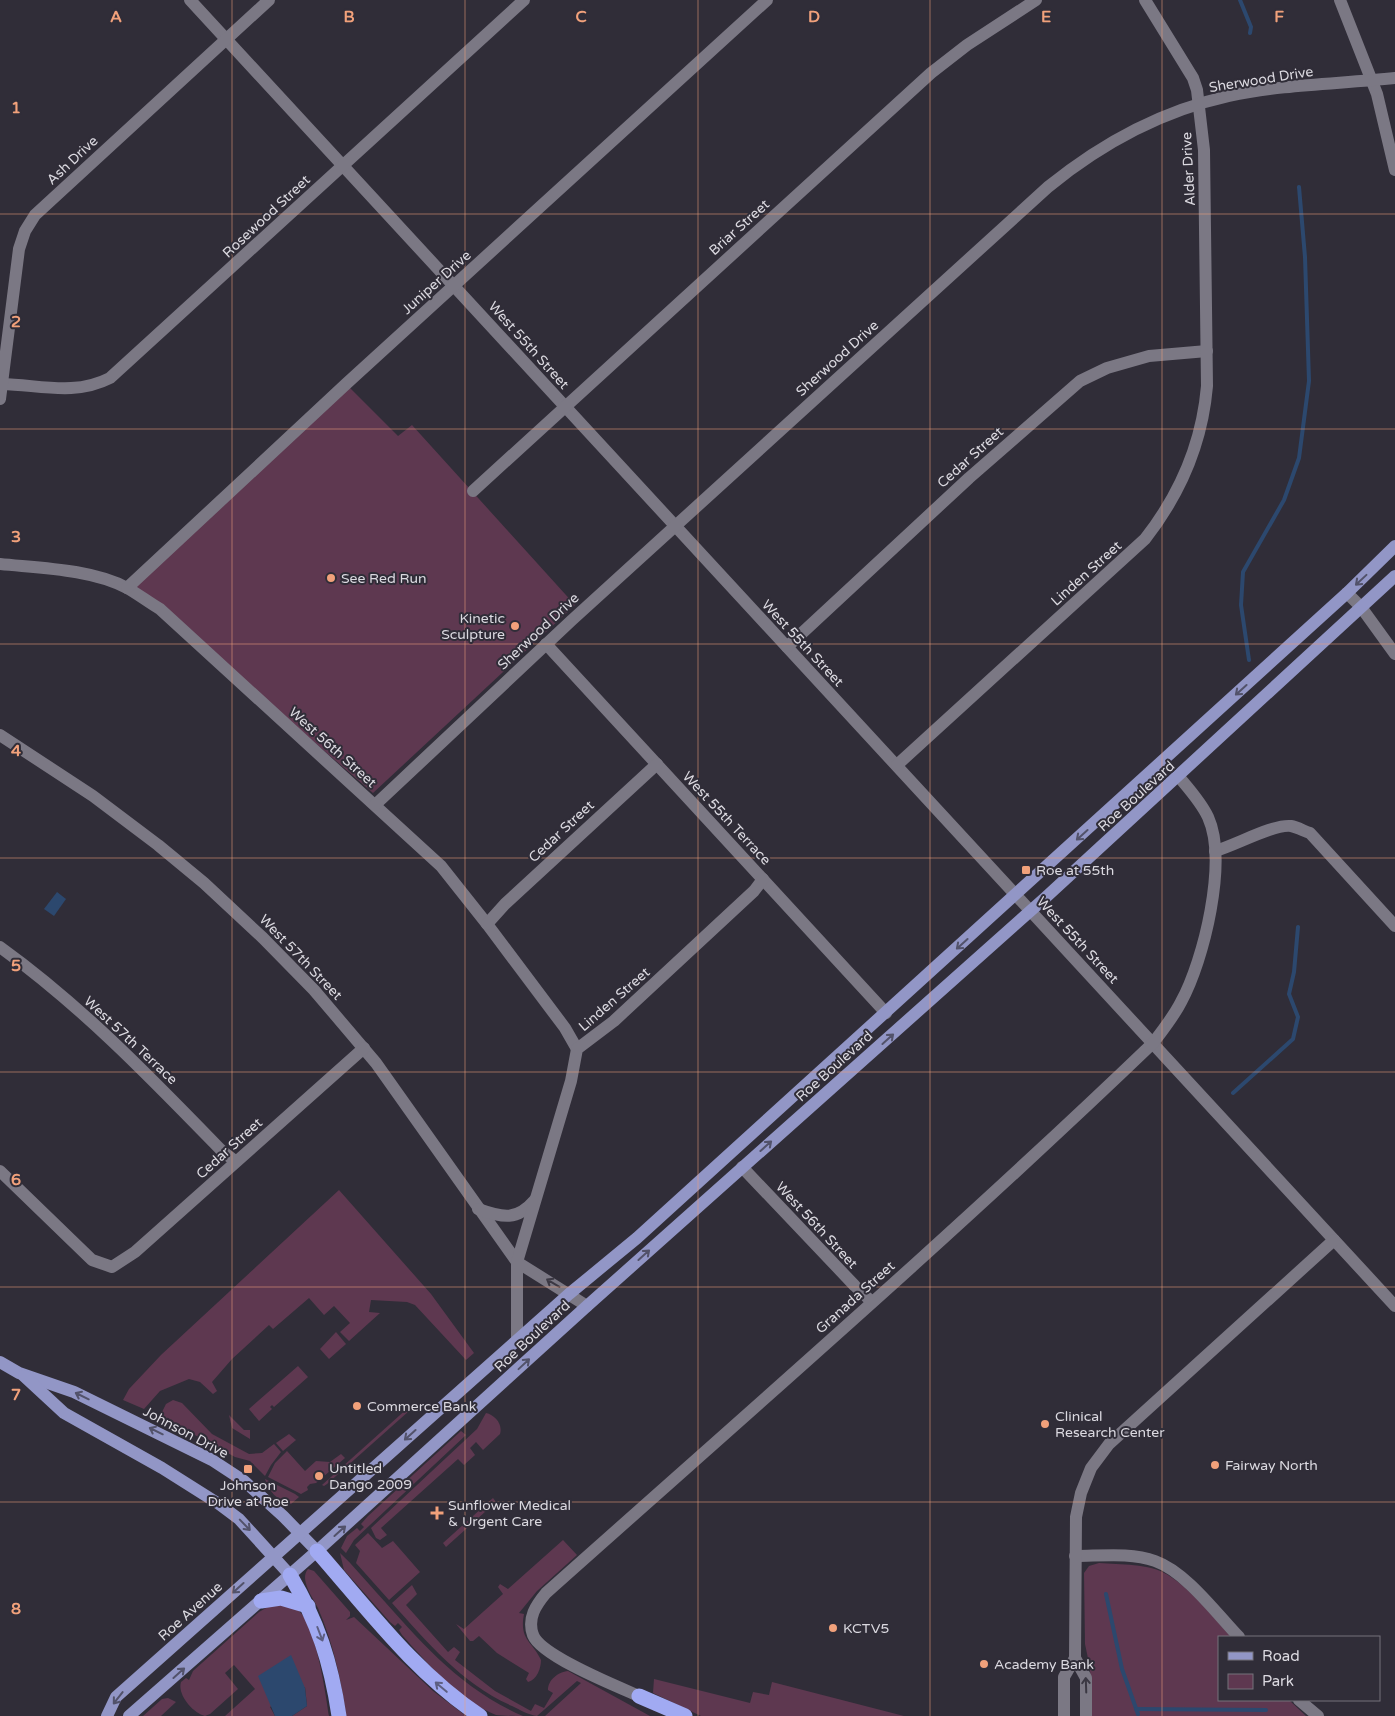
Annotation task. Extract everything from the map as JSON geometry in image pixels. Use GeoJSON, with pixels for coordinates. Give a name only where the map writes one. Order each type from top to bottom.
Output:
{"type":"FeatureCollection","features":[{"type":"Feature","properties":{"kind":"highway"},"geometry":{"type":"LineString","coordinates":[[317,1551],[414,1662],[437,1685],[480,1716]]}},
{"type":"Feature","properties":{"kind":"highway"},"geometry":{"type":"LineString","coordinates":[[290,1575],[308,1606],[329,1660],[339,1716]]}},
{"type":"Feature","properties":{"kind":"highway"},"geometry":{"type":"LineString","coordinates":[[261,1600],[281,1598],[308,1606]]}},
{"type":"Feature","properties":{"kind":"highway"},"geometry":{"type":"LineString","coordinates":[[639,1696],[662,1716]]}},
{"type":"Feature","properties":{"kind":"highway"},"geometry":{"type":"LineString","coordinates":[[639,1696],[685,1716]]}},
{"type":"Feature","properties":{"kind":"main road","name":"Roe Boulevard"},"geometry":{"type":"LineString","coordinates":[[300,1532],[517,1340],[637,1238],[1016,896],[1347,593],[1395,546]]}},
{"type":"Feature","properties":{"kind":"main road","name":"Roe Boulevard"},"geometry":{"type":"LineString","coordinates":[[290,1575],[742,1167],[1031,911],[1395,576]]}},
{"type":"Feature","properties":{"kind":"main road","name":"Johnson Drive"},"geometry":{"type":"LineString","coordinates":[[0,1362],[19,1372],[74,1392],[212,1460],[244,1481],[300,1532],[317,1551]]}},
{"type":"Feature","properties":{"kind":"main road","name":"Johnson Drive"},"geometry":{"type":"LineString","coordinates":[[19,1372],[64,1413],[162,1468],[219,1504],[239,1519],[290,1575]]}},
{"type":"Feature","properties":{"kind":"main road","name":"Roe Avenue"},"geometry":{"type":"LineString","coordinates":[[107,1716],[116,1697],[300,1532]]}},
{"type":"Feature","properties":{"kind":"main road"},"geometry":{"type":"LineString","coordinates":[[129,1716],[290,1575]]}},
{"type":"Feature","properties":{"kind":"street","name":"West 55th Street"},"geometry":{"type":"LineString","coordinates":[[190,0],[1395,1306]]}},
{"type":"Feature","properties":{"kind":"street","name":"Ash Drive"},"geometry":{"type":"LineString","coordinates":[[0,399],[19,249],[25,231],[35,215],[269,0]]}},
{"type":"Feature","properties":{"kind":"street","name":"Rosewood Street"},"geometry":{"type":"LineString","coordinates":[[2,384],[76,389],[94,386],[110,378],[524,0]]}},
{"type":"Feature","properties":{"kind":"street","name":"Juniper Drive"},"geometry":{"type":"LineString","coordinates":[[127,588],[767,0]]}},
{"type":"Feature","properties":{"kind":"street","name":"Briar Street"},"geometry":{"type":"LineString","coordinates":[[472,490],[931,73],[967,45],[1036,0]]}},
{"type":"Feature","properties":{"kind":"street","name":"Alder Drive"},"geometry":{"type":"LineString","coordinates":[[1145,0],[1194,78],[1204,150],[1207,351]]}},
{"type":"Feature","properties":{"kind":"street"},"geometry":{"type":"LineString","coordinates":[[1340,0],[1378,94],[1395,170]]}},
{"type":"Feature","properties":{"kind":"street","name":"Sherwood Drive"},"geometry":{"type":"LineString","coordinates":[[375,805],[675,526],[1041,193],[1083,159],[1154,120],[1230,96],[1371,79],[1395,78]]}},
{"type":"Feature","properties":{"kind":"street","name":"Cedar Street"},"geometry":{"type":"LineString","coordinates":[[787,647],[969,478],[1080,381],[1107,368],[1142,358],[1162,354],[1207,351]]}},
{"type":"Feature","properties":{"kind":"street","name":"Linden Street"},"geometry":{"type":"LineString","coordinates":[[896,765],[1145,538],[1166,512],[1184,478],[1198,442],[1204,413],[1207,351]]}},
{"type":"Feature","properties":{"kind":"street","name":"West 56th Street"},"geometry":{"type":"LineString","coordinates":[[0,564],[82,574],[110,581],[127,588],[160,609],[441,866],[488,924],[565,1028],[577,1049]]}},
{"type":"Feature","properties":{"kind":"street"},"geometry":{"type":"LineString","coordinates":[[1347,593],[1361,607],[1395,654]]}},
{"type":"Feature","properties":{"kind":"street","name":"West 55th Terrace"},"geometry":{"type":"LineString","coordinates":[[546,644],[886,1013]]}},
{"type":"Feature","properties":{"kind":"street","name":"West 57th Street"},"geometry":{"type":"LineString","coordinates":[[0,735],[93,796],[204,883],[314,990],[364,1048],[424,1128],[478,1209],[518,1262],[587,1306]]}},
{"type":"Feature","properties":{"kind":"street","name":"Cedar Street"},"geometry":{"type":"LineString","coordinates":[[488,924],[512,898],[657,764]]}},
{"type":"Feature","properties":{"kind":"street","name":"Granada Street"},"geometry":{"type":"LineString","coordinates":[[639,1696],[591,1675],[540,1646],[533,1635],[531,1620],[536,1606],[546,1593],[997,1190],[1153,1043],[1182,1001],[1198,956],[1217,871],[1208,817],[1197,798],[1179,776]]}},
{"type":"Feature","properties":{"kind":"street"},"geometry":{"type":"LineString","coordinates":[[1215,851],[1235,846],[1274,827],[1292,826],[1310,833],[1395,926]]}},
{"type":"Feature","properties":{"kind":"street","name":"Linden Street"},"geometry":{"type":"LineString","coordinates":[[518,1262],[571,1081],[577,1049],[614,1021],[754,891],[763,879]]}},
{"type":"Feature","properties":{"kind":"street","name":"West 57th Terrace"},"geometry":{"type":"LineString","coordinates":[[0,948],[98,1027],[235,1162]]}},
{"type":"Feature","properties":{"kind":"street","name":"Cedar Street"},"geometry":{"type":"LineString","coordinates":[[0,1172],[92,1260],[112,1267],[135,1252],[364,1048]]}},
{"type":"Feature","properties":{"kind":"street","name":"West 56th Street"},"geometry":{"type":"LineString","coordinates":[[742,1167],[854,1286],[872,1302]]}},
{"type":"Feature","properties":{"kind":"street"},"geometry":{"type":"LineString","coordinates":[[478,1209],[509,1217],[526,1210],[536,1198]]}},
{"type":"Feature","properties":{"kind":"street"},"geometry":{"type":"LineString","coordinates":[[1086,1716],[1086,1678],[1075,1658],[1074,1556],[1076,1517],[1081,1493],[1091,1468],[1110,1444],[1334,1240]]}},
{"type":"Feature","properties":{"kind":"street"},"geometry":{"type":"LineString","coordinates":[[517,1340],[518,1262]]}},
{"type":"Feature","properties":{"kind":"street"},"geometry":{"type":"LineString","coordinates":[[1074,1556],[1133,1557],[1154,1560],[1175,1570],[1238,1636]]}},
{"type":"Feature","properties":{"kind":"street"},"geometry":{"type":"LineString","coordinates":[[1064,1716],[1064,1677],[1075,1658]]}},
{"type":"Feature","properties":{"kind":"street"},"geometry":{"type":"LineString","coordinates":[[1299,1701],[1318,1716]]}},
{"type":"Feature","properties":{"kind":"green space"},"geometry":{"type":"Polygon","coordinates":[[[346,384],[398,436],[412,425],[575,605],[373,793],[160,609],[127,588],[346,384]]]}},
{"type":"Feature","properties":{"kind":"green space"},"geometry":{"type":"Polygon","coordinates":[[[339,1190],[431,1294],[474,1353],[466,1360],[415,1305],[407,1302],[371,1300],[369,1312],[380,1313],[349,1341],[340,1332],[350,1323],[334,1306],[324,1315],[309,1298],[273,1329],[269,1325],[232,1359],[212,1382],[217,1391],[213,1394],[200,1382],[189,1379],[160,1391],[144,1409],[123,1400],[129,1389],[161,1355],[339,1190]]]}},
{"type":"Feature","properties":{"kind":"green space"},"geometry":{"type":"Polygon","coordinates":[[[336,1332],[346,1344],[329,1359],[320,1349],[336,1332]]]}},
{"type":"Feature","properties":{"kind":"green space"},"geometry":{"type":"Polygon","coordinates":[[[298,1366],[308,1377],[274,1407],[272,1405],[270,1407],[272,1409],[259,1421],[249,1409],[298,1366]]]}},
{"type":"Feature","properties":{"kind":"green space"},"geometry":{"type":"Polygon","coordinates":[[[173,1400],[182,1403],[212,1434],[249,1454],[262,1453],[274,1444],[281,1452],[265,1476],[250,1461],[235,1457],[160,1416],[166,1404],[173,1400]]]}},
{"type":"Feature","properties":{"kind":"green space"},"geometry":{"type":"Polygon","coordinates":[[[409,1407],[409,1411],[327,1484],[322,1485],[409,1407]]]}},
{"type":"Feature","properties":{"kind":"green space"},"geometry":{"type":"Polygon","coordinates":[[[486,1413],[498,1420],[501,1430],[500,1434],[483,1450],[476,1442],[470,1448],[475,1455],[464,1465],[458,1459],[381,1528],[387,1535],[380,1540],[376,1538],[371,1528],[477,1429],[486,1413]]]}},
{"type":"Feature","properties":{"kind":"green space"},"geometry":{"type":"Polygon","coordinates":[[[229,1415],[244,1430],[250,1430],[250,1439],[232,1428],[229,1415]]]}},
{"type":"Feature","properties":{"kind":"green space"},"geometry":{"type":"Polygon","coordinates":[[[461,1431],[466,1435],[354,1540],[346,1553],[341,1548],[347,1536],[357,1528],[360,1531],[364,1527],[361,1524],[368,1516],[461,1431]]]}},
{"type":"Feature","properties":{"kind":"green space"},"geometry":{"type":"Polygon","coordinates":[[[289,1434],[296,1440],[283,1451],[276,1443],[289,1434]]]}},
{"type":"Feature","properties":{"kind":"green space"},"geometry":{"type":"Polygon","coordinates":[[[287,1451],[305,1471],[316,1461],[330,1462],[341,1454],[345,1458],[316,1483],[310,1484],[307,1487],[308,1490],[301,1494],[268,1477],[275,1463],[287,1451]]]}},
{"type":"Feature","properties":{"kind":"green space"},"geometry":{"type":"Polygon","coordinates":[[[265,1479],[299,1497],[291,1504],[278,1498],[271,1492],[265,1479]]]}},
{"type":"Feature","properties":{"kind":"green space"},"geometry":{"type":"Polygon","coordinates":[[[493,1498],[496,1502],[446,1547],[443,1543],[493,1498]]]}},
{"type":"Feature","properties":{"kind":"green space"},"geometry":{"type":"Polygon","coordinates":[[[368,1533],[382,1548],[393,1541],[420,1572],[389,1600],[356,1563],[360,1551],[355,1545],[368,1533]]]}},
{"type":"Feature","properties":{"kind":"green space"},"geometry":{"type":"Polygon","coordinates":[[[563,1540],[577,1555],[537,1591],[519,1613],[524,1614],[523,1629],[527,1640],[541,1660],[538,1673],[534,1679],[528,1682],[526,1679],[529,1673],[497,1653],[479,1636],[470,1641],[456,1624],[464,1629],[503,1594],[498,1587],[500,1584],[508,1589],[563,1540]]]}},
{"type":"Feature","properties":{"kind":"green space"},"geometry":{"type":"Polygon","coordinates":[[[340,1553],[409,1629],[443,1663],[480,1692],[500,1705],[523,1716],[496,1715],[470,1701],[457,1691],[402,1635],[399,1630],[402,1627],[398,1623],[395,1626],[390,1622],[344,1570],[340,1553]]]}},
{"type":"Feature","properties":{"kind":"green space"},"geometry":{"type":"Polygon","coordinates":[[[1099,1563],[1143,1566],[1160,1571],[1177,1581],[1209,1612],[1230,1636],[1218,1636],[1218,1701],[1290,1701],[1306,1716],[1091,1716],[1090,1668],[1085,1644],[1084,1573],[1089,1566],[1099,1563]]]}},
{"type":"Feature","properties":{"kind":"green space"},"geometry":{"type":"Polygon","coordinates":[[[308,1569],[314,1571],[350,1612],[350,1616],[346,1620],[354,1617],[433,1691],[466,1716],[346,1716],[342,1688],[332,1648],[318,1608],[306,1583],[305,1578],[308,1569]]]}},
{"type":"Feature","properties":{"kind":"green space"},"geometry":{"type":"Polygon","coordinates":[[[412,1585],[417,1594],[406,1605],[448,1652],[454,1647],[460,1652],[455,1660],[495,1691],[531,1711],[535,1704],[544,1708],[553,1693],[548,1690],[548,1686],[557,1675],[568,1671],[650,1716],[545,1716],[581,1683],[577,1681],[537,1716],[524,1712],[494,1697],[477,1686],[447,1661],[392,1603],[412,1585]]]}},
{"type":"Feature","properties":{"kind":"green space"},"geometry":{"type":"Polygon","coordinates":[[[273,1604],[296,1609],[303,1615],[309,1627],[318,1658],[329,1716],[292,1716],[307,1706],[305,1687],[270,1707],[275,1716],[225,1716],[255,1689],[234,1665],[225,1673],[238,1689],[210,1714],[205,1716],[200,1714],[184,1698],[180,1687],[181,1682],[186,1678],[189,1680],[193,1671],[259,1612],[273,1604]]]}},
{"type":"Feature","properties":{"kind":"green space"},"geometry":{"type":"Polygon","coordinates":[[[654,1679],[750,1703],[753,1692],[769,1695],[772,1682],[904,1716],[701,1716],[653,1693],[654,1679]]]}},
{"type":"Feature","properties":{"kind":"green space"},"geometry":{"type":"Polygon","coordinates":[[[168,1698],[176,1702],[161,1716],[143,1716],[162,1699],[168,1698]]]}},
{"type":"Feature","properties":{"kind":"water"},"geometry":{"type":"Polygon","coordinates":[[[57,892],[66,899],[54,916],[44,909],[57,892]]]}},
{"type":"Feature","properties":{"kind":"water"},"geometry":{"type":"Polygon","coordinates":[[[291,1655],[305,1688],[307,1706],[292,1716],[275,1716],[258,1676],[291,1655]]]}},
{"type":"Feature","properties":{"kind":"waterway"},"geometry":{"type":"LineString","coordinates":[[1240,0],[1251,27],[1250,33]]}},
{"type":"Feature","properties":{"kind":"waterway"},"geometry":{"type":"LineString","coordinates":[[1249,660],[1241,605],[1243,572],[1284,500],[1299,458],[1309,381],[1305,257],[1299,187]]}},
{"type":"Feature","properties":{"kind":"waterway"},"geometry":{"type":"LineString","coordinates":[[1233,1093],[1293,1039],[1298,1017],[1289,994],[1294,972],[1298,927]]}},
{"type":"Feature","properties":{"kind":"waterway"},"geometry":{"type":"LineString","coordinates":[[1106,1594],[1122,1669],[1138,1714]]}},
{"type":"Feature","properties":{"kind":"waterway"},"geometry":{"type":"LineString","coordinates":[[1136,1709],[1266,1710]]}},
{"type":"Feature","properties":{"kind":"place","name":"See Red Run"},"geometry":{"type":"Point","coordinates":[331,578]}},
{"type":"Feature","properties":{"kind":"place","name":"Kinetic Sculpture"},"geometry":{"type":"Point","coordinates":[515,626]}},
{"type":"Feature","properties":{"kind":"place","name":"Roe at 55th"},"geometry":{"type":"Point","coordinates":[1026,870]}},
{"type":"Feature","properties":{"kind":"place","name":"Commerce Bank"},"geometry":{"type":"Point","coordinates":[357,1406]}},
{"type":"Feature","properties":{"kind":"place","name":"Clinical Research Center"},"geometry":{"type":"Point","coordinates":[1045,1424]}},
{"type":"Feature","properties":{"kind":"place","name":"Fairway North"},"geometry":{"type":"Point","coordinates":[1215,1465]}},
{"type":"Feature","properties":{"kind":"place","name":"Johnson Drive at Roe"},"geometry":{"type":"Point","coordinates":[248,1469]}},
{"type":"Feature","properties":{"kind":"place","name":"Untitled Dango 2009"},"geometry":{"type":"Point","coordinates":[319,1476]}},
{"type":"Feature","properties":{"kind":"place","name":"Sunflower Medical & Urgent Care"},"geometry":{"type":"Point","coordinates":[437,1513]}},
{"type":"Feature","properties":{"kind":"place","name":"KCTV5"},"geometry":{"type":"Point","coordinates":[833,1628]}},
{"type":"Feature","properties":{"kind":"place","name":"Academy Bank"},"geometry":{"type":"Point","coordinates":[984,1664]}}]}
